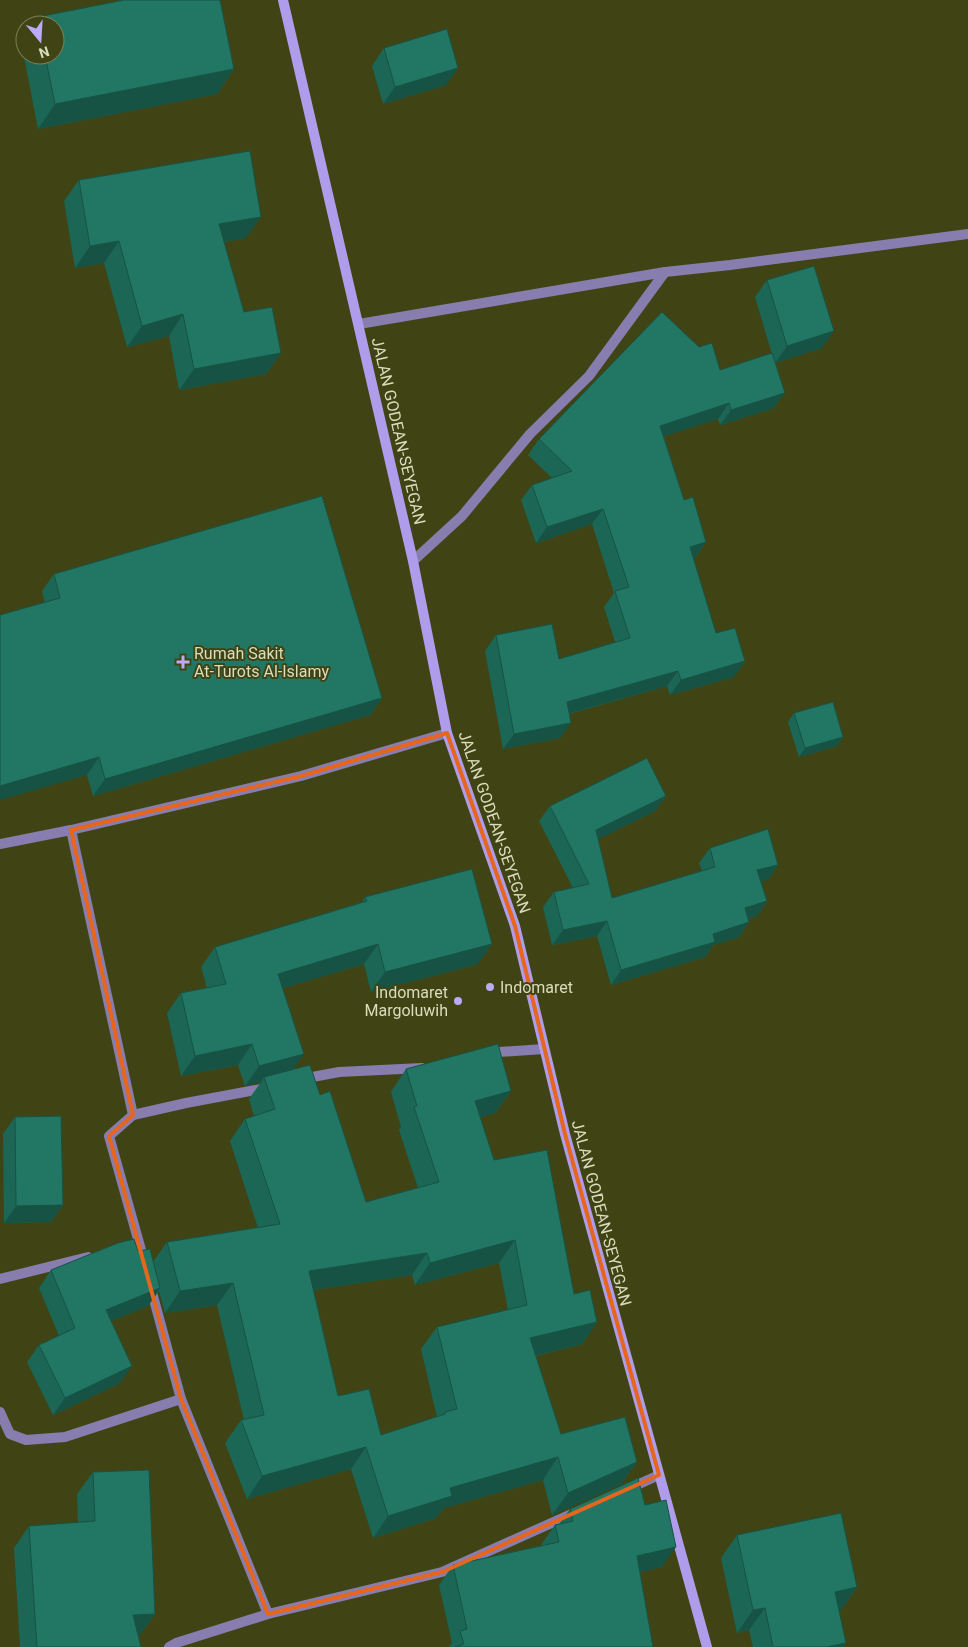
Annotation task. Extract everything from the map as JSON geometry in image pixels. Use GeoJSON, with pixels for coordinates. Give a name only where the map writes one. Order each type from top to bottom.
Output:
{"type":"FeatureCollection","features":[{"type":"Feature","properties":{"kind":"main road","name":"JALAN GODEAN-SEYEGAN"},"geometry":{"type":"LineString","coordinates":[[283,0],[413,561],[447,733],[515,926],[565,1134],[707,1647]]}},
{"type":"Feature","properties":{"kind":"street"},"geometry":{"type":"LineString","coordinates":[[359,324],[666,272],[968,234]]}},
{"type":"Feature","properties":{"kind":"street"},"geometry":{"type":"LineString","coordinates":[[413,561],[462,516],[530,434],[589,376],[666,272]]}},
{"type":"Feature","properties":{"kind":"street"},"geometry":{"type":"LineString","coordinates":[[0,844],[71,830],[301,776],[447,733]]}},
{"type":"Feature","properties":{"kind":"street"},"geometry":{"type":"LineString","coordinates":[[71,830],[133,1115]]}},
{"type":"Feature","properties":{"kind":"street"},"geometry":{"type":"LineString","coordinates":[[474,1059],[499,1052],[544,1049]]}},
{"type":"Feature","properties":{"kind":"street"},"geometry":{"type":"LineString","coordinates":[[289,1081],[339,1072],[433,1067]]}},
{"type":"Feature","properties":{"kind":"street"},"geometry":{"type":"LineString","coordinates":[[268,1614],[182,1399],[135,1246],[109,1136],[133,1115],[186,1103],[243,1094],[272,1086]]}},
{"type":"Feature","properties":{"kind":"street"},"geometry":{"type":"LineString","coordinates":[[0,1279],[102,1254]]}},
{"type":"Feature","properties":{"kind":"street"},"geometry":{"type":"LineString","coordinates":[[0,1412],[10,1434],[26,1440],[65,1437],[182,1399]]}},
{"type":"Feature","properties":{"kind":"street"},"geometry":{"type":"LineString","coordinates":[[623,1491],[659,1475]]}},
{"type":"Feature","properties":{"kind":"street"},"geometry":{"type":"LineString","coordinates":[[169,1647],[176,1643],[268,1614],[442,1572],[586,1508]]}},
{"type":"Feature","properties":{"kind":"highlighted area"},"geometry":{"type":"Polygon","coordinates":[[[447,733],[515,926],[565,1134],[659,1475],[442,1572],[268,1614],[181,1399],[109,1136],[133,1115],[71,830],[301,776],[447,733]]]}},
{"type":"Feature","properties":{"kind":"building"},"geometry":{"type":"Polygon","coordinates":[[[124,0],[220,0],[234,69],[55,104],[47,65],[65,65],[65,15],[48,15],[124,0]]]}},
{"type":"Feature","properties":{"kind":"building"},"geometry":{"type":"Polygon","coordinates":[[[447,29],[458,68],[395,87],[384,48],[447,29]]]}},
{"type":"Feature","properties":{"kind":"building"},"geometry":{"type":"Polygon","coordinates":[[[250,151],[261,217],[219,224],[244,312],[272,307],[281,353],[194,369],[183,314],[142,326],[119,241],[90,246],[79,180],[250,151]]]}},
{"type":"Feature","properties":{"kind":"building"},"geometry":{"type":"Polygon","coordinates":[[[814,266],[834,331],[787,346],[767,280],[814,266]]]}},
{"type":"Feature","properties":{"kind":"building"},"geometry":{"type":"Polygon","coordinates":[[[662,312],[699,347],[712,343],[720,370],[772,353],[785,393],[731,410],[729,403],[660,426],[684,500],[693,497],[706,542],[690,547],[716,633],[735,628],[745,661],[681,680],[678,671],[567,702],[571,723],[514,734],[496,635],[552,624],[559,659],[630,638],[615,591],[629,587],[603,509],[547,527],[532,485],[572,471],[539,439],[662,312]]]}},
{"type":"Feature","properties":{"kind":"building","name":"Rumah Sakit At-Turots Al-Islamy"},"geometry":{"type":"Polygon","coordinates":[[[322,496],[382,698],[105,779],[99,757],[0,786],[0,615],[60,598],[54,574],[322,496]]]}},
{"type":"Feature","properties":{"kind":"building"},"geometry":{"type":"Polygon","coordinates":[[[833,702],[843,737],[805,748],[794,713],[833,702]]]}},
{"type":"Feature","properties":{"kind":"building"},"geometry":{"type":"Polygon","coordinates":[[[647,758],[666,796],[596,830],[612,898],[715,867],[710,848],[768,829],[778,865],[757,870],[767,901],[745,908],[749,922],[713,934],[715,942],[621,970],[607,921],[563,930],[554,892],[589,884],[550,806],[647,758]]]}},
{"type":"Feature","properties":{"kind":"building"},"geometry":{"type":"Polygon","coordinates":[[[472,869],[492,944],[385,972],[378,944],[278,974],[304,1054],[259,1066],[252,1044],[195,1056],[181,993],[226,984],[215,947],[367,901],[365,897],[472,869]]]}},
{"type":"Feature","properties":{"kind":"building"},"geometry":{"type":"Polygon","coordinates":[[[498,1044],[511,1091],[475,1101],[494,1160],[547,1150],[574,1294],[590,1290],[597,1322],[530,1338],[561,1434],[625,1417],[637,1462],[568,1493],[558,1457],[450,1488],[452,1496],[388,1516],[366,1447],[262,1476],[241,1420],[264,1415],[233,1283],[180,1291],[167,1242],[280,1224],[245,1119],[275,1109],[264,1077],[310,1065],[320,1095],[330,1091],[366,1202],[439,1182],[414,1107],[417,1106],[406,1069],[498,1044]],[[515,1240],[430,1263],[427,1253],[309,1271],[338,1396],[369,1389],[381,1435],[457,1409],[437,1327],[527,1305],[515,1240]]]}},
{"type":"Feature","properties":{"kind":"building"},"geometry":{"type":"Polygon","coordinates":[[[61,1116],[63,1205],[16,1206],[15,1117],[61,1116]]]}},
{"type":"Feature","properties":{"kind":"building"},"geometry":{"type":"Polygon","coordinates":[[[134,1239],[138,1251],[150,1249],[160,1288],[106,1310],[132,1366],[65,1398],[39,1345],[75,1328],[51,1270],[118,1243],[134,1239]]]}},
{"type":"Feature","properties":{"kind":"building"},"geometry":{"type":"Polygon","coordinates":[[[149,1470],[155,1614],[133,1615],[141,1647],[37,1647],[29,1526],[95,1521],[93,1472],[149,1470]]]}},
{"type":"Feature","properties":{"kind":"building"},"geometry":{"type":"Polygon","coordinates":[[[638,1478],[645,1505],[666,1500],[676,1547],[637,1556],[653,1647],[455,1647],[464,1644],[460,1631],[467,1629],[453,1565],[559,1542],[555,1525],[573,1521],[570,1509],[638,1478]]]}},
{"type":"Feature","properties":{"kind":"building"},"geometry":{"type":"Polygon","coordinates":[[[841,1513],[857,1587],[835,1592],[846,1643],[826,1647],[773,1647],[765,1608],[753,1610],[737,1535],[841,1513]]]}},
{"type":"Feature","properties":{"kind":"place","name":"Rumah Sakit At-Turots Al-Islamy"},"geometry":{"type":"Point","coordinates":[183,662]}},
{"type":"Feature","properties":{"kind":"place","name":"Indomaret"},"geometry":{"type":"Point","coordinates":[490,987]}},
{"type":"Feature","properties":{"kind":"place","name":"Indomaret Margoluwih"},"geometry":{"type":"Point","coordinates":[458,1001]}}]}
